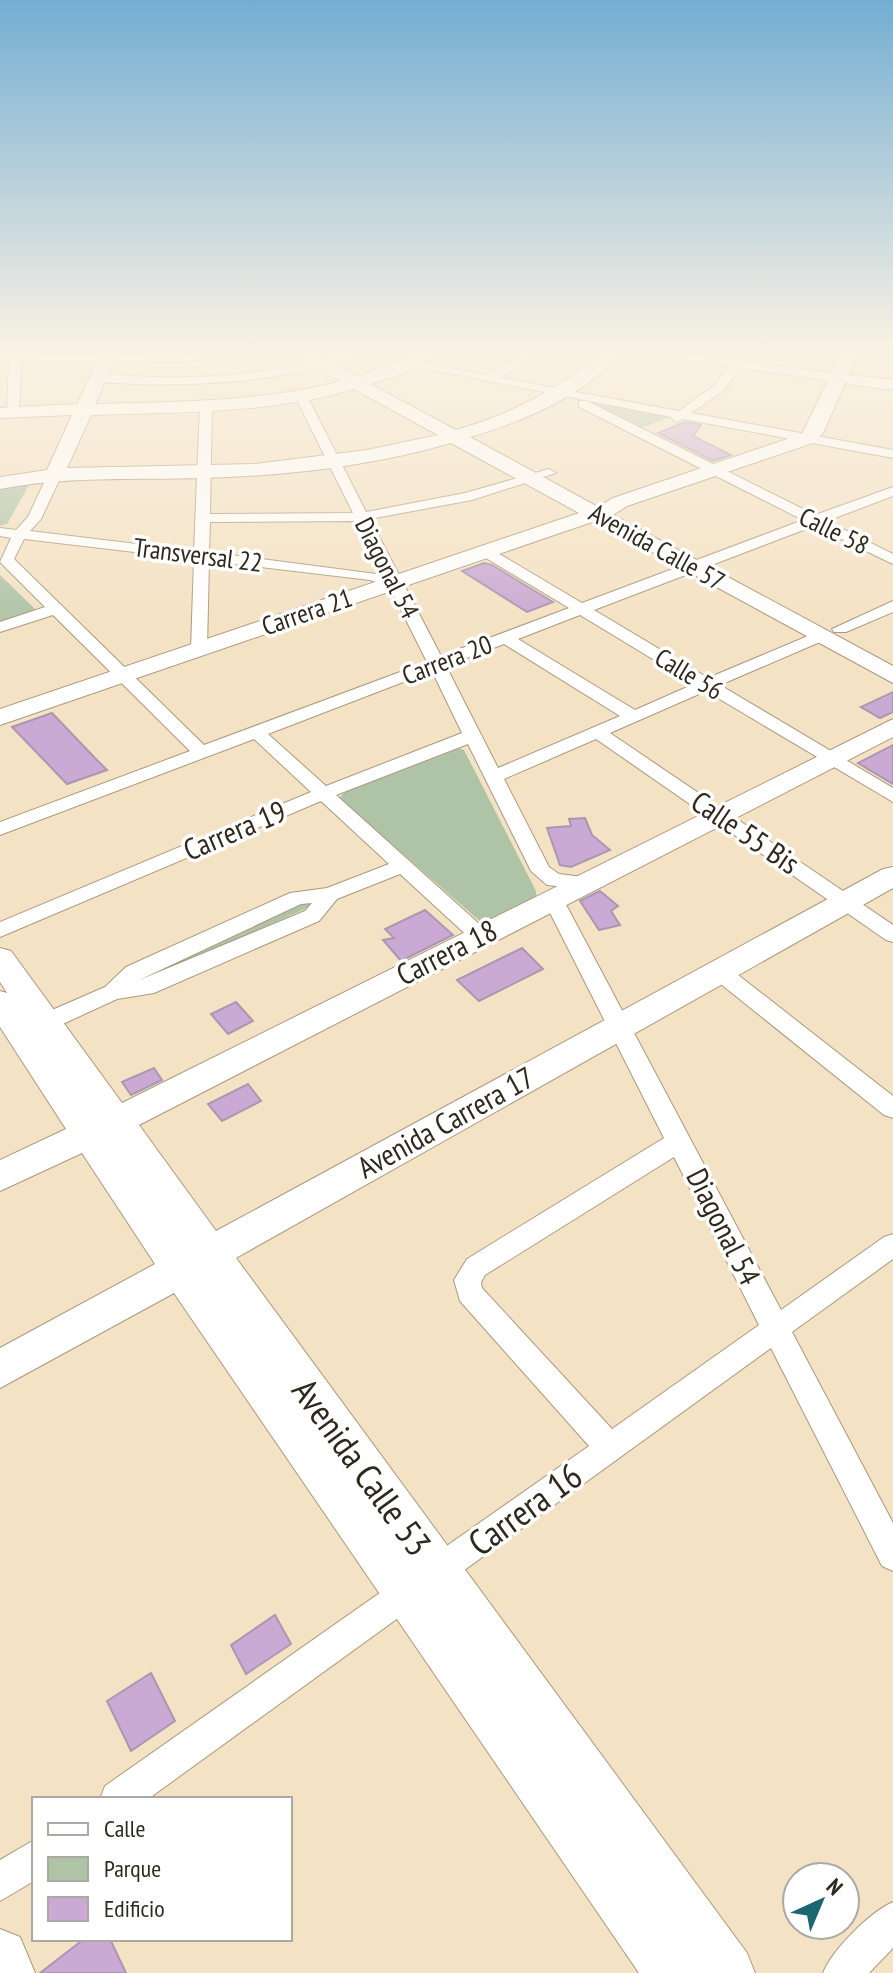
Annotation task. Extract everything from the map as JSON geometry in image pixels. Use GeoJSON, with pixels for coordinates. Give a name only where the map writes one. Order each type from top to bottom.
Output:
{"type":"FeatureCollection","features":[{"type":"Feature","properties":{"kind":"main road"},"geometry":{"type":"LineString","coordinates":[[47,475],[67,441]]}},
{"type":"Feature","properties":{"kind":"main road"},"geometry":{"type":"LineString","coordinates":[[0,483],[47,475],[205,472],[335,460],[423,441]]}},
{"type":"Feature","properties":{"kind":"main road","name":"Avenida Calle 57"},"geometry":{"type":"LineString","coordinates":[[476,441],[830,633],[893,676]]}},
{"type":"Feature","properties":{"kind":"main road","name":"Carrera 21"},"geometry":{"type":"LineString","coordinates":[[0,717],[605,511],[635,506],[717,473],[813,441]]}},
{"type":"Feature","properties":{"kind":"main road","name":"Avenida Calle 57"},"geometry":{"type":"LineString","coordinates":[[830,633],[893,658]]}},
{"type":"Feature","properties":{"kind":"main road","name":"Carrera 18"},"geometry":{"type":"LineString","coordinates":[[0,1176],[101,1128],[893,727]]}},
{"type":"Feature","properties":{"kind":"main road","name":"Avenida Carrera 17"},"geometry":{"type":"LineString","coordinates":[[0,1369],[893,876]]}},
{"type":"Feature","properties":{"kind":"main road","name":"Avenida Calle 53"},"geometry":{"type":"LineString","coordinates":[[0,959],[44,1023],[101,1128]]}},
{"type":"Feature","properties":{"kind":"main road","name":"Avenida Calle 53"},"geometry":{"type":"LineString","coordinates":[[0,1002],[101,1128],[422,1582],[727,1973]]}},
{"type":"Feature","properties":{"kind":"main road","name":"Avenida Calle 53"},"geometry":{"type":"LineString","coordinates":[[422,1582],[672,1973]]}},
{"type":"Feature","properties":{"kind":"main road"},"geometry":{"type":"LineString","coordinates":[[0,1957],[7,1973]]}},
{"type":"Feature","properties":{"kind":"street"},"geometry":{"type":"LineString","coordinates":[[199,649],[205,441]]}},
{"type":"Feature","properties":{"kind":"street","name":"Diagonal 54"},"geometry":{"type":"LineString","coordinates":[[325,441],[360,517],[541,871],[554,880],[584,883]]}},
{"type":"Feature","properties":{"kind":"street","name":"Calle 58"},"geometry":{"type":"LineString","coordinates":[[655,441],[893,560]]}},
{"type":"Feature","properties":{"kind":"street"},"geometry":{"type":"LineString","coordinates":[[822,441],[893,454]]}},
{"type":"Feature","properties":{"kind":"street"},"geometry":{"type":"LineString","coordinates":[[47,475],[34,519],[20,534],[6,560],[202,753]]}},
{"type":"Feature","properties":{"kind":"street"},"geometry":{"type":"LineString","coordinates":[[203,518],[360,517],[433,504],[540,476]]}},
{"type":"Feature","properties":{"kind":"street","name":"Carrera 20"},"geometry":{"type":"LineString","coordinates":[[0,829],[893,491]]}},
{"type":"Feature","properties":{"kind":"street","name":"Transversal 22"},"geometry":{"type":"LineString","coordinates":[[0,532],[371,576],[395,583]]}},
{"type":"Feature","properties":{"kind":"street","name":"Calle 56"},"geometry":{"type":"LineString","coordinates":[[486,552],[893,796]]}},
{"type":"Feature","properties":{"kind":"street"},"geometry":{"type":"LineString","coordinates":[[492,777],[893,606]]}},
{"type":"Feature","properties":{"kind":"street"},"geometry":{"type":"LineString","coordinates":[[0,627],[55,609]]}},
{"type":"Feature","properties":{"kind":"street"},"geometry":{"type":"LineString","coordinates":[[505,638],[633,716]]}},
{"type":"Feature","properties":{"kind":"street","name":"Calle 55 Bis"},"geometry":{"type":"LineString","coordinates":[[596,731],[893,935]]}},
{"type":"Feature","properties":{"kind":"street"},"geometry":{"type":"LineString","coordinates":[[256,732],[480,936]]}},
{"type":"Feature","properties":{"kind":"street","name":"Carrera 19"},"geometry":{"type":"LineString","coordinates":[[0,930],[322,794],[471,736]]}},
{"type":"Feature","properties":{"kind":"street"},"geometry":{"type":"LineString","coordinates":[[44,1023],[113,992],[146,988],[312,916],[330,894],[403,866]]}},
{"type":"Feature","properties":{"kind":"street","name":"Diagonal 54"},"geometry":{"type":"LineString","coordinates":[[553,899],[893,1555]]}},
{"type":"Feature","properties":{"kind":"street"},"geometry":{"type":"LineString","coordinates":[[720,972],[893,1109]]}},
{"type":"Feature","properties":{"kind":"street"},"geometry":{"type":"LineString","coordinates":[[610,1448],[470,1293],[467,1280],[476,1267],[679,1141]]}},
{"type":"Feature","properties":{"kind":"street","name":"Carrera 16"},"geometry":{"type":"LineString","coordinates":[[121,1797],[893,1245]]}},
{"type":"Feature","properties":{"kind":"street"},"geometry":{"type":"LineString","coordinates":[[0,1883],[32,1859]]}},
{"type":"Feature","properties":{"kind":"street"},"geometry":{"type":"LineString","coordinates":[[842,1973],[893,1921]]}},
{"type":"Feature","properties":{"kind":"green space"},"geometry":{"type":"Polygon","coordinates":[[[29,485],[7,524],[0,526],[0,488],[29,485]]]}},
{"type":"Feature","properties":{"kind":"green space"},"geometry":{"type":"Polygon","coordinates":[[[0,575],[35,609],[32,613],[0,622],[0,575]]]}},
{"type":"Feature","properties":{"kind":"green space"},"geometry":{"type":"Polygon","coordinates":[[[456,747],[464,750],[536,891],[536,903],[483,924],[339,798],[350,787],[456,747]]]}},
{"type":"Feature","properties":{"kind":"green space"},"geometry":{"type":"Polygon","coordinates":[[[302,901],[311,902],[311,906],[149,980],[139,979],[302,901]]]}},
{"type":"Feature","properties":{"kind":"building"},"geometry":{"type":"Polygon","coordinates":[[[674,441],[703,441],[731,455],[713,461],[674,441]]]}},
{"type":"Feature","properties":{"kind":"building"},"geometry":{"type":"Polygon","coordinates":[[[484,563],[553,602],[527,612],[462,571],[484,563]]]}},
{"type":"Feature","properties":{"kind":"building"},"geometry":{"type":"Polygon","coordinates":[[[893,692],[893,712],[880,718],[861,707],[893,692]]]}},
{"type":"Feature","properties":{"kind":"building"},"geometry":{"type":"Polygon","coordinates":[[[52,713],[107,770],[67,784],[12,727],[52,713]]]}},
{"type":"Feature","properties":{"kind":"building"},"geometry":{"type":"Polygon","coordinates":[[[893,745],[893,784],[858,763],[893,745]]]}},
{"type":"Feature","properties":{"kind":"building"},"geometry":{"type":"Polygon","coordinates":[[[585,818],[592,835],[610,850],[571,867],[560,865],[547,828],[571,826],[569,819],[585,818]]]}},
{"type":"Feature","properties":{"kind":"building"},"geometry":{"type":"Polygon","coordinates":[[[600,891],[618,906],[611,911],[620,925],[599,930],[580,901],[600,891]]]}},
{"type":"Feature","properties":{"kind":"building"},"geometry":{"type":"Polygon","coordinates":[[[425,910],[453,935],[401,961],[383,940],[394,938],[385,929],[425,910]]]}},
{"type":"Feature","properties":{"kind":"building"},"geometry":{"type":"Polygon","coordinates":[[[522,948],[543,969],[479,1001],[457,980],[522,948]]]}},
{"type":"Feature","properties":{"kind":"building"},"geometry":{"type":"Polygon","coordinates":[[[236,1002],[253,1021],[228,1034],[211,1014],[236,1002]]]}},
{"type":"Feature","properties":{"kind":"building"},"geometry":{"type":"Polygon","coordinates":[[[154,1068],[162,1080],[131,1095],[122,1082],[154,1068]]]}},
{"type":"Feature","properties":{"kind":"building"},"geometry":{"type":"Polygon","coordinates":[[[248,1084],[261,1101],[222,1121],[208,1104],[248,1084]]]}},
{"type":"Feature","properties":{"kind":"building"},"geometry":{"type":"Polygon","coordinates":[[[275,1615],[291,1644],[246,1674],[231,1645],[275,1615]]]}},
{"type":"Feature","properties":{"kind":"building"},"geometry":{"type":"Polygon","coordinates":[[[151,1673],[175,1721],[131,1751],[107,1701],[151,1673]]]}},
{"type":"Feature","properties":{"kind":"building"},"geometry":{"type":"Polygon","coordinates":[[[81,1941],[111,1941],[126,1973],[40,1973],[81,1941]]]}}]}
